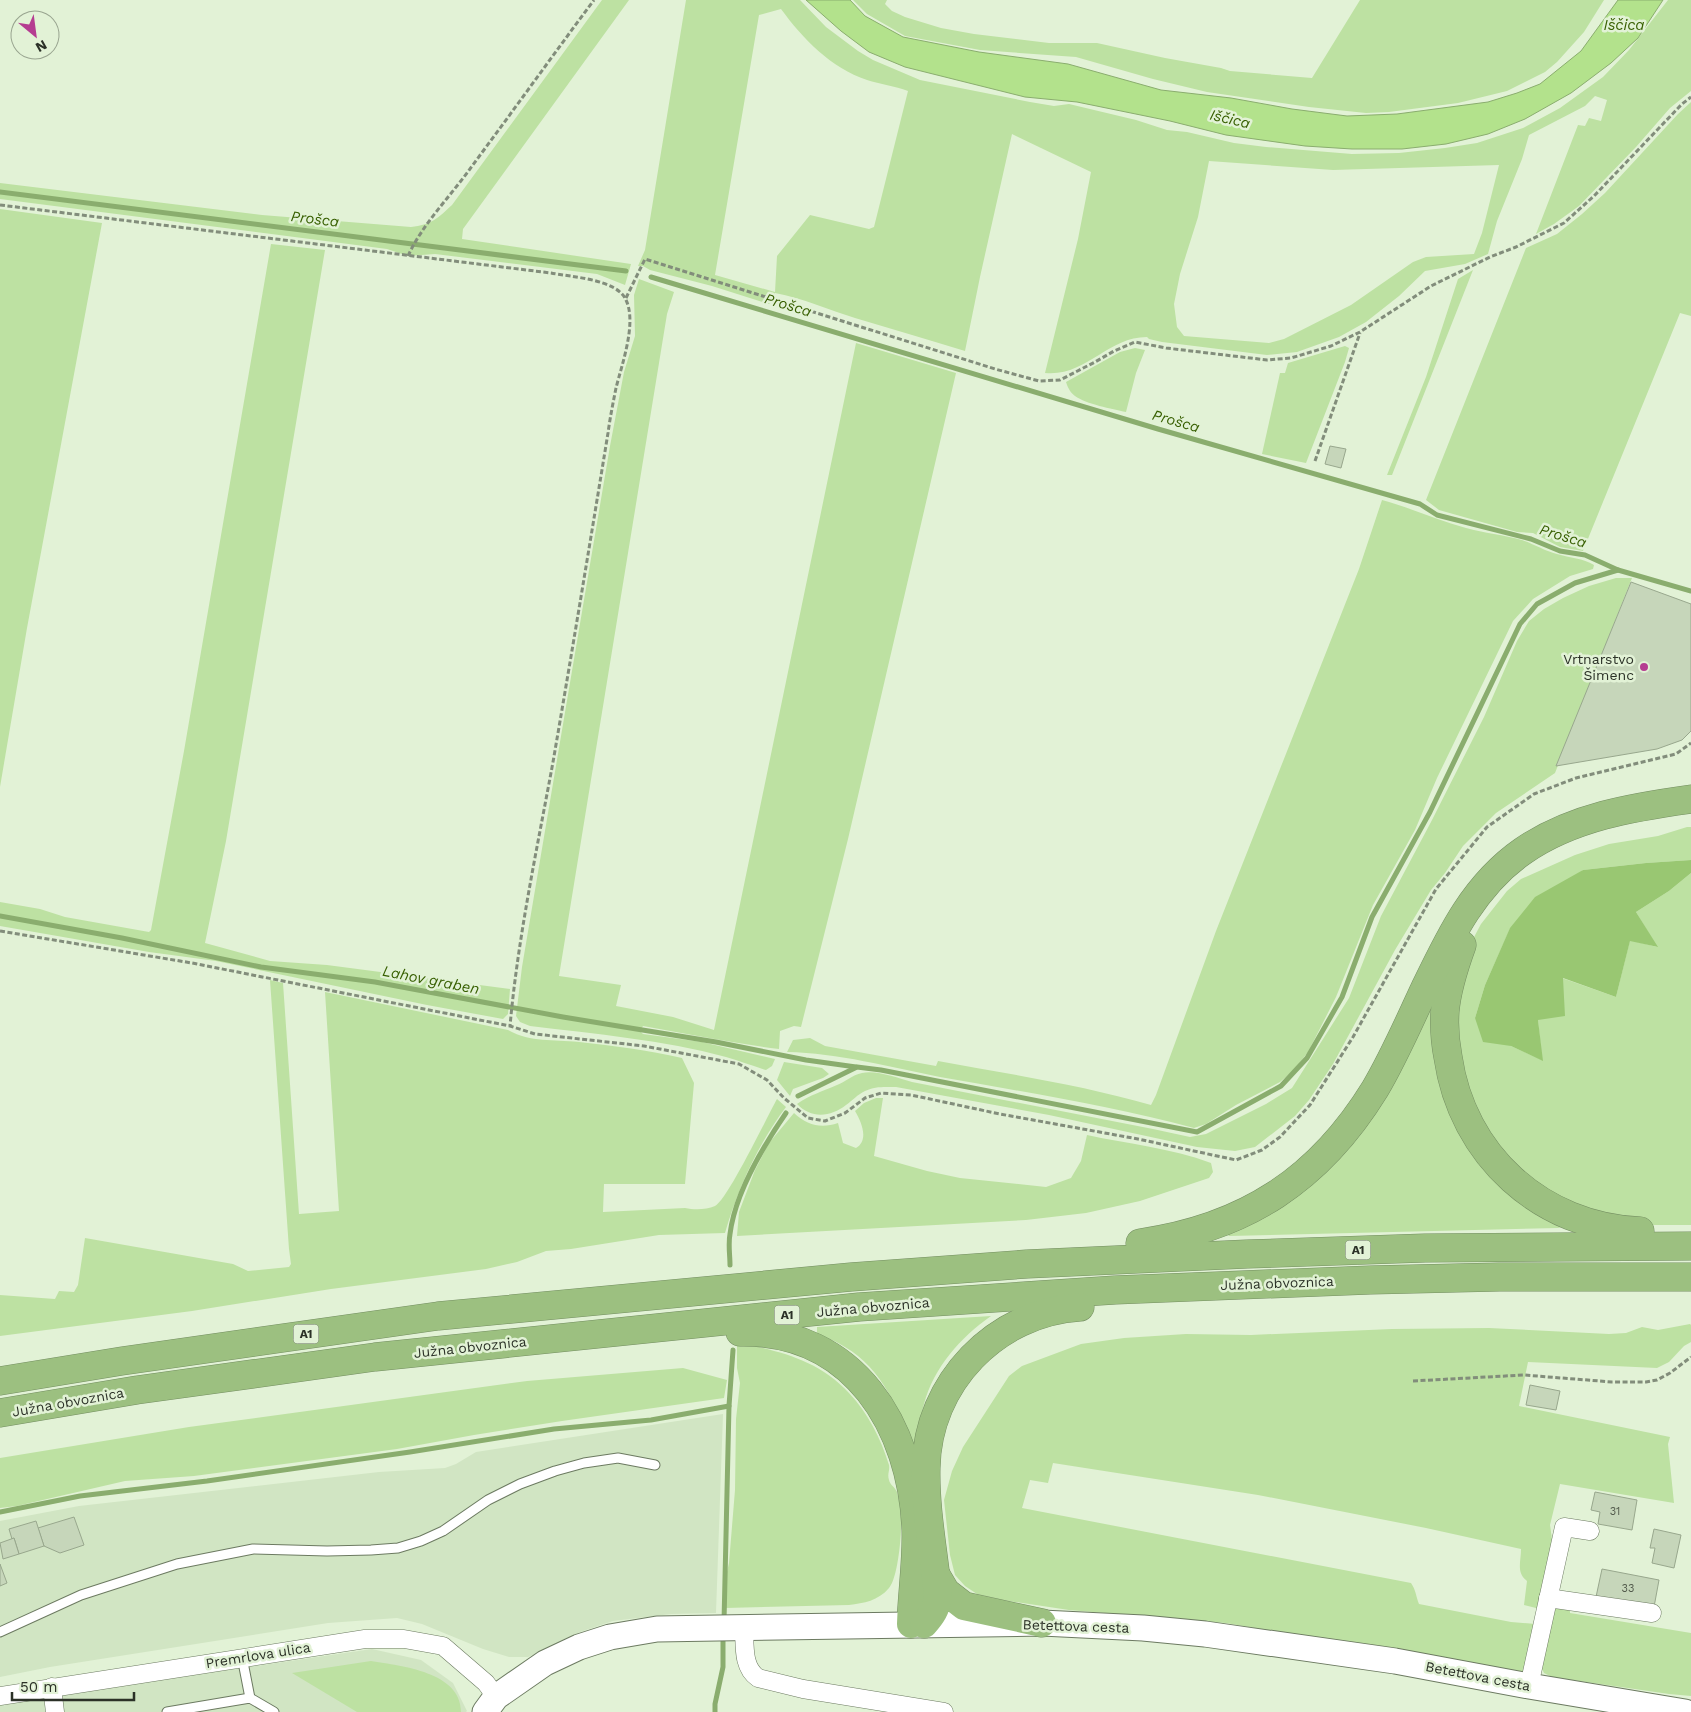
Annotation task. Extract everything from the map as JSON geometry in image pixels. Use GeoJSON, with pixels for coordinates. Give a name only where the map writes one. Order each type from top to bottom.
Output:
{"type":"FeatureCollection","features":[{"type":"Feature","properties":{"kind":"highway"},"geometry":{"type":"LineString","coordinates":[[1027,1264],[1067,1248],[1140,1243],[1184,1236],[1245,1213],[1288,1187],[1327,1153],[1360,1113],[1376,1088],[1400,1042],[1443,949],[1470,904],[1506,864],[1541,839],[1560,829],[1621,811],[1691,799]]}},
{"type":"Feature","properties":{"kind":"highway"},"geometry":{"type":"LineString","coordinates":[[1690,1246],[1671,1232],[1605,1227],[1573,1218],[1540,1200],[1513,1180],[1489,1155],[1463,1114],[1452,1083],[1445,1031],[1445,1013],[1451,975],[1471,925],[1493,896],[1529,863],[1548,851],[1588,834],[1628,824],[1691,818]]}},
{"type":"Feature","properties":{"kind":"highway","name":"A1"},"geometry":{"type":"LineString","coordinates":[[0,1381],[122,1361],[438,1316],[851,1277],[1027,1264],[1188,1256],[1415,1248],[1690,1246]]}},
{"type":"Feature","properties":{"kind":"highway","name":"Južna obvoznica"},"geometry":{"type":"LineString","coordinates":[[0,1413],[137,1390],[375,1356],[859,1307],[1201,1286],[1470,1278],[1691,1277]]}},
{"type":"Feature","properties":{"kind":"highway"},"geometry":{"type":"LineString","coordinates":[[375,1356],[446,1360],[690,1336],[750,1332],[779,1336],[820,1350],[852,1372],[874,1395],[884,1411],[899,1445],[907,1472],[916,1529],[917,1624],[933,1615],[937,1607],[938,1597],[927,1502],[926,1466],[930,1438],[938,1408],[951,1383],[970,1360],[991,1339],[1035,1316],[1068,1308],[1139,1304],[1201,1286]]}},
{"type":"Feature","properties":{"kind":"highway"},"geometry":{"type":"LineString","coordinates":[[936,1575],[946,1592],[964,1606],[1042,1623]]}},
{"type":"Feature","properties":{"kind":"street"},"geometry":{"type":"LineString","coordinates":[[1529,1686],[1564,1527],[1590,1531]]}},
{"type":"Feature","properties":{"kind":"street"},"geometry":{"type":"LineString","coordinates":[[1548,1598],[1652,1613]]}},
{"type":"Feature","properties":{"kind":"street","name":"Betettova cesta"},"geometry":{"type":"LineString","coordinates":[[491,1704],[545,1663],[579,1646],[602,1639],[657,1629],[1042,1623],[1143,1628],[1205,1634],[1395,1661],[1685,1712]]}},
{"type":"Feature","properties":{"kind":"street"},"geometry":{"type":"LineString","coordinates":[[730,1628],[752,1674],[758,1678],[803,1689],[944,1712]]}},
{"type":"Feature","properties":{"kind":"street","name":"Premrlova ulica"},"geometry":{"type":"LineString","coordinates":[[0,1696],[365,1639],[404,1639],[443,1646],[486,1683],[491,1704]]}},
{"type":"Feature","properties":{"kind":"street"},"geometry":{"type":"LineString","coordinates":[[52,1687],[55,1712]]}},
{"type":"Feature","properties":{"kind":"lane"},"geometry":{"type":"LineString","coordinates":[[0,1632],[81,1594],[177,1564],[253,1549],[345,1551],[398,1548],[421,1541],[443,1530],[488,1500],[520,1484],[554,1471],[584,1463],[618,1458],[655,1464]]}},
{"type":"Feature","properties":{"kind":"lane"},"geometry":{"type":"LineString","coordinates":[[242,1658],[250,1698],[260,1708],[274,1712]]}},
{"type":"Feature","properties":{"kind":"lane"},"geometry":{"type":"LineString","coordinates":[[167,1712],[250,1698]]}},
{"type":"Feature","properties":{"kind":"lane"},"geometry":{"type":"LineString","coordinates":[[221,1712],[227,1702]]}},
{"type":"Feature","properties":{"kind":"path"},"geometry":{"type":"LineString","coordinates":[[408,256],[418,238],[594,0]]}},
{"type":"Feature","properties":{"kind":"path"},"geometry":{"type":"LineString","coordinates":[[626,298],[645,259],[986,366],[1039,380],[1060,380],[1135,342],[1166,348],[1266,360],[1291,358],[1331,346],[1360,332],[1430,286],[1564,223],[1594,196],[1682,104],[1691,97]]}},
{"type":"Feature","properties":{"kind":"path"},"geometry":{"type":"LineString","coordinates":[[0,205],[551,273],[603,282],[617,289],[626,298],[629,310],[628,337],[612,406],[568,678],[527,907],[510,1026]]}},
{"type":"Feature","properties":{"kind":"path"},"geometry":{"type":"LineString","coordinates":[[1315,461],[1360,332]]}},
{"type":"Feature","properties":{"kind":"path"},"geometry":{"type":"LineString","coordinates":[[0,931],[192,963],[510,1026],[535,1034],[644,1046],[739,1064],[767,1080],[784,1098],[808,1118],[825,1121],[844,1113],[865,1098],[881,1093],[911,1095],[1236,1160],[1262,1150],[1280,1137],[1310,1104],[1353,1037],[1436,889],[1487,827],[1534,794],[1576,778],[1676,754],[1691,743]]}},
{"type":"Feature","properties":{"kind":"path"},"geometry":{"type":"LineString","coordinates":[[1413,1381],[1524,1375],[1612,1382],[1646,1382],[1658,1380],[1691,1357]]}},
{"type":"Feature","properties":{"kind":"shaded area"},"geometry":{"type":"Polygon","coordinates":[[[602,0],[629,0],[463,229],[462,239],[631,264],[625,285],[597,274],[435,254],[408,256],[387,249],[0,199],[0,183],[262,215],[411,227],[424,225],[438,217],[452,205],[602,0]]]}},
{"type":"Feature","properties":{"kind":"shaded area"},"geometry":{"type":"Polygon","coordinates":[[[686,0],[800,0],[826,27],[858,51],[873,60],[920,80],[1054,106],[1069,104],[1136,120],[1167,130],[1187,132],[1234,143],[1352,154],[1399,153],[1445,148],[1477,143],[1523,128],[1560,108],[1603,77],[1629,50],[1668,0],[1691,0],[1691,91],[1670,108],[1636,147],[1579,206],[1536,234],[1578,125],[1585,126],[1589,118],[1601,121],[1607,100],[1595,96],[1585,106],[1529,135],[1522,159],[1497,221],[1488,254],[1465,264],[1425,271],[1399,296],[1366,322],[1339,337],[1297,352],[1267,355],[1162,342],[1147,337],[1120,343],[1073,369],[1060,373],[1045,373],[1078,239],[1091,172],[1012,134],[965,351],[785,295],[775,293],[775,299],[769,304],[712,286],[650,270],[643,266],[638,266],[645,250],[686,0]],[[781,9],[759,15],[715,275],[775,292],[777,256],[810,215],[869,229],[874,227],[908,91],[867,80],[841,68],[808,41],[781,9]],[[1209,161],[1198,217],[1180,274],[1174,304],[1177,327],[1184,336],[1269,343],[1284,339],[1351,305],[1413,262],[1426,257],[1474,254],[1482,233],[1499,165],[1333,170],[1209,161]]]}},
{"type":"Feature","properties":{"kind":"shaded area"},"geometry":{"type":"Polygon","coordinates":[[[853,0],[887,0],[885,4],[892,11],[905,17],[941,28],[974,34],[1049,43],[1097,43],[1230,71],[1312,78],[1360,0],[1604,0],[1584,32],[1557,62],[1545,72],[1507,91],[1458,103],[1366,113],[1309,107],[1207,92],[1076,57],[980,50],[905,36],[867,14],[853,0]]]}},
{"type":"Feature","properties":{"kind":"shaded area"},"geometry":{"type":"Polygon","coordinates":[[[1691,102],[1691,316],[1680,313],[1583,551],[1560,547],[1533,533],[1517,532],[1439,510],[1426,500],[1526,248],[1557,234],[1582,214],[1605,193],[1691,102]]]}},
{"type":"Feature","properties":{"kind":"shaded area"},"geometry":{"type":"Polygon","coordinates":[[[0,209],[102,223],[27,628],[0,787],[0,209]]]}},
{"type":"Feature","properties":{"kind":"shaded area"},"geometry":{"type":"Polygon","coordinates":[[[271,244],[325,250],[226,841],[205,943],[270,961],[327,965],[510,989],[508,1014],[503,1019],[216,961],[149,952],[0,926],[0,902],[40,909],[65,917],[149,932],[151,930],[184,751],[271,244]]]}},
{"type":"Feature","properties":{"kind":"shaded area"},"geometry":{"type":"Polygon","coordinates":[[[1473,270],[1392,475],[1387,475],[1426,377],[1458,279],[1473,270]]]}},
{"type":"Feature","properties":{"kind":"shaded area"},"geometry":{"type":"Polygon","coordinates":[[[639,279],[674,292],[667,314],[559,976],[621,985],[616,1006],[673,1017],[714,1030],[856,343],[956,373],[848,839],[801,1027],[794,1026],[780,1031],[779,1049],[643,1026],[640,1031],[643,1034],[702,1042],[775,1059],[772,1066],[766,1070],[726,1057],[678,1046],[530,1026],[520,1022],[516,1016],[522,967],[610,446],[624,372],[635,336],[634,295],[639,279]]]}},
{"type":"Feature","properties":{"kind":"shaded area"},"geometry":{"type":"Polygon","coordinates":[[[1345,346],[1349,348],[1345,362],[1306,463],[1262,454],[1280,373],[1285,373],[1288,363],[1345,346]]]}},
{"type":"Feature","properties":{"kind":"shaded area"},"geometry":{"type":"Polygon","coordinates":[[[1135,348],[1145,350],[1136,373],[1126,412],[1086,401],[1075,396],[1069,390],[1066,382],[1120,352],[1135,348]]]}},
{"type":"Feature","properties":{"kind":"shaded area"},"geometry":{"type":"Polygon","coordinates":[[[1382,500],[1466,528],[1522,540],[1553,553],[1581,559],[1594,565],[1593,569],[1570,576],[1533,599],[1513,621],[1437,778],[1415,830],[1373,905],[1336,997],[1308,1052],[1294,1070],[1280,1082],[1236,1105],[1206,1124],[1194,1128],[1100,1106],[864,1061],[787,1052],[793,1040],[810,1038],[825,1046],[936,1066],[938,1061],[1018,1075],[1151,1105],[1216,931],[1359,569],[1382,500]]]}},
{"type":"Feature","properties":{"kind":"shaded area"},"geometry":{"type":"Polygon","coordinates":[[[1616,578],[1632,578],[1555,773],[1496,813],[1463,846],[1431,890],[1395,950],[1333,1064],[1309,1100],[1295,1116],[1255,1147],[1235,1151],[1197,1147],[1049,1115],[896,1087],[869,1089],[840,1109],[828,1114],[821,1115],[808,1112],[797,1104],[855,1075],[868,1072],[1190,1137],[1206,1134],[1266,1104],[1292,1088],[1349,998],[1381,916],[1484,717],[1517,641],[1529,621],[1544,609],[1563,598],[1589,586],[1616,578]]]}},
{"type":"Feature","properties":{"kind":"shaded area"},"geometry":{"type":"Polygon","coordinates":[[[1691,827],[1691,860],[1583,870],[1510,929],[1485,985],[1475,1018],[1511,1046],[1542,1060],[1538,1020],[1562,978],[1616,997],[1630,940],[1657,947],[1636,912],[1669,891],[1691,873],[1691,1225],[1649,1225],[1595,1216],[1516,1172],[1473,1116],[1452,1021],[1473,939],[1481,924],[1507,891],[1521,879],[1575,855],[1609,844],[1658,836],[1691,827]]]}},
{"type":"Feature","properties":{"kind":"shaded area"},"geometry":{"type":"Polygon","coordinates":[[[1691,860],[1691,873],[1669,891],[1636,912],[1658,947],[1630,941],[1616,997],[1563,978],[1565,1016],[1538,1020],[1543,1061],[1511,1046],[1483,1042],[1475,1018],[1485,985],[1510,928],[1535,897],[1583,870],[1691,860]]]}},
{"type":"Feature","properties":{"kind":"shaded area"},"geometry":{"type":"Polygon","coordinates":[[[270,980],[283,983],[299,1214],[339,1211],[325,992],[508,1030],[534,1039],[618,1047],[682,1058],[694,1083],[685,1184],[604,1184],[603,1212],[700,1209],[715,1206],[721,1201],[738,1174],[777,1099],[786,1107],[766,1136],[750,1167],[725,1233],[659,1235],[571,1249],[546,1251],[517,1262],[486,1269],[0,1336],[0,1295],[55,1299],[59,1291],[74,1292],[78,1285],[85,1238],[233,1264],[248,1271],[289,1267],[291,1264],[270,980]]]}},
{"type":"Feature","properties":{"kind":"shaded area"},"geometry":{"type":"Polygon","coordinates":[[[1435,983],[1444,1074],[1562,1227],[1229,1236],[1227,1234],[1284,1198],[1435,983]]]}},
{"type":"Feature","properties":{"kind":"shaded area"},"geometry":{"type":"Polygon","coordinates":[[[784,1062],[822,1068],[829,1074],[793,1089],[790,1096],[777,1080],[784,1062]]]}},
{"type":"Feature","properties":{"kind":"shaded area"},"geometry":{"type":"Polygon","coordinates":[[[876,1098],[883,1098],[874,1156],[927,1171],[960,1178],[1046,1187],[1071,1178],[1081,1161],[1087,1135],[1196,1158],[1211,1163],[1213,1172],[1209,1178],[1140,1201],[1086,1213],[1026,1220],[737,1236],[739,1212],[755,1170],[769,1143],[794,1113],[814,1125],[826,1126],[838,1123],[843,1143],[856,1148],[862,1141],[863,1131],[855,1111],[864,1103],[876,1098]]]}},
{"type":"Feature","properties":{"kind":"shaded area"},"geometry":{"type":"Polygon","coordinates":[[[991,1316],[959,1344],[934,1378],[928,1390],[923,1410],[917,1451],[913,1451],[896,1407],[880,1379],[870,1367],[845,1347],[817,1334],[817,1327],[991,1316]]]}},
{"type":"Feature","properties":{"kind":"shaded area"},"geometry":{"type":"Polygon","coordinates":[[[1690,1324],[1691,1342],[1684,1346],[1669,1362],[1657,1368],[1528,1362],[1519,1406],[1670,1437],[1668,1444],[1674,1503],[1560,1484],[1550,1525],[1554,1553],[1540,1609],[1524,1605],[1527,1581],[1520,1571],[1521,1549],[1258,1495],[1053,1463],[1048,1483],[1030,1480],[1022,1508],[1411,1583],[1419,1604],[1511,1622],[1536,1624],[1526,1671],[1518,1673],[1226,1623],[1069,1610],[1002,1600],[977,1594],[965,1586],[955,1575],[950,1555],[944,1500],[952,1471],[963,1447],[1009,1376],[1022,1366],[1081,1344],[1124,1338],[1186,1334],[1251,1335],[1392,1329],[1489,1328],[1609,1334],[1626,1333],[1642,1327],[1658,1330],[1690,1324]]]}},
{"type":"Feature","properties":{"kind":"shaded area"},"geometry":{"type":"Polygon","coordinates":[[[737,1342],[798,1358],[824,1372],[849,1393],[873,1427],[889,1465],[888,1476],[890,1482],[897,1492],[901,1525],[899,1555],[895,1575],[889,1588],[875,1599],[849,1605],[725,1608],[724,1585],[729,1563],[735,1490],[736,1419],[740,1383],[737,1368],[737,1342]]]}},
{"type":"Feature","properties":{"kind":"shaded area"},"geometry":{"type":"Polygon","coordinates":[[[683,1368],[727,1380],[724,1398],[562,1421],[397,1449],[194,1476],[125,1481],[17,1506],[0,1508],[0,1458],[189,1427],[527,1381],[683,1368]]]}},
{"type":"Feature","properties":{"kind":"shaded area"},"geometry":{"type":"Polygon","coordinates":[[[723,1414],[716,1613],[671,1614],[613,1621],[580,1632],[555,1646],[528,1657],[509,1657],[483,1649],[422,1624],[397,1618],[328,1623],[50,1667],[0,1677],[0,1521],[79,1506],[379,1472],[445,1468],[476,1452],[723,1414]]]}},
{"type":"Feature","properties":{"kind":"shaded area"},"geometry":{"type":"Polygon","coordinates":[[[1570,1604],[1570,1613],[1691,1633],[1691,1696],[1552,1677],[1544,1673],[1540,1665],[1552,1607],[1570,1604]]]}},
{"type":"Feature","properties":{"kind":"shaded area"},"geometry":{"type":"Polygon","coordinates":[[[372,1649],[421,1660],[453,1683],[467,1711],[0,1712],[0,1703],[372,1649]]]}},
{"type":"Feature","properties":{"kind":"shaded area"},"geometry":{"type":"Polygon","coordinates":[[[371,1661],[398,1665],[428,1673],[441,1680],[451,1688],[458,1699],[461,1712],[357,1712],[292,1673],[371,1661]]]}},
{"type":"Feature","properties":{"kind":"water","name":"Iščica"},"geometry":{"type":"Polygon","coordinates":[[[806,0],[850,0],[865,16],[903,37],[979,52],[1068,64],[1161,90],[1231,98],[1292,109],[1347,116],[1397,114],[1488,102],[1517,93],[1540,84],[1581,51],[1618,0],[1663,0],[1638,38],[1611,63],[1571,93],[1525,119],[1488,134],[1446,144],[1402,149],[1352,149],[1305,146],[1226,135],[1170,121],[1077,102],[1025,97],[905,67],[869,52],[841,31],[806,0]]]}},
{"type":"Feature","properties":{"kind":"building"},"geometry":{"type":"Polygon","coordinates":[[[1330,446],[1346,449],[1341,468],[1325,464],[1330,446]]]}},
{"type":"Feature","properties":{"kind":"building","name":"Vrtnarstvo Šimenc"},"geometry":{"type":"Polygon","coordinates":[[[1631,582],[1691,604],[1691,731],[1682,740],[1657,749],[1556,766],[1631,582]]]}},
{"type":"Feature","properties":{"kind":"building"},"geometry":{"type":"Polygon","coordinates":[[[1530,1385],[1560,1391],[1556,1410],[1526,1405],[1530,1385]]]}},
{"type":"Feature","properties":{"kind":"building"},"geometry":{"type":"Polygon","coordinates":[[[1595,1492],[1637,1500],[1632,1530],[1598,1524],[1600,1512],[1591,1510],[1595,1492]]]}},
{"type":"Feature","properties":{"kind":"building"},"geometry":{"type":"Polygon","coordinates":[[[74,1517],[84,1545],[60,1553],[44,1546],[38,1528],[74,1517]]]}},
{"type":"Feature","properties":{"kind":"building"},"geometry":{"type":"Polygon","coordinates":[[[36,1521],[44,1546],[19,1554],[9,1529],[36,1521]]]}},
{"type":"Feature","properties":{"kind":"building"},"geometry":{"type":"Polygon","coordinates":[[[1654,1529],[1681,1535],[1674,1568],[1652,1563],[1655,1548],[1650,1548],[1654,1529]]]}},
{"type":"Feature","properties":{"kind":"building"},"geometry":{"type":"Polygon","coordinates":[[[14,1538],[19,1554],[3,1559],[0,1543],[14,1538]]]}},
{"type":"Feature","properties":{"kind":"building"},"geometry":{"type":"Polygon","coordinates":[[[0,1564],[7,1583],[0,1586],[0,1564]]]}},
{"type":"Feature","properties":{"kind":"building"},"geometry":{"type":"Polygon","coordinates":[[[1602,1569],[1659,1580],[1654,1607],[1596,1597],[1602,1569]]]}},
{"type":"Feature","properties":{"kind":"waterway","name":"Prošca"},"geometry":{"type":"LineString","coordinates":[[0,192],[626,271]]}},
{"type":"Feature","properties":{"kind":"waterway","name":"Prošca"},"geometry":{"type":"LineString","coordinates":[[651,277],[1158,429],[1420,504],[1437,515],[1531,539],[1560,551],[1585,555],[1618,570],[1691,591]]}},
{"type":"Feature","properties":{"kind":"waterway"},"geometry":{"type":"LineString","coordinates":[[798,1096],[857,1067],[881,1070],[1197,1132],[1281,1086],[1307,1058],[1342,997],[1372,917],[1430,812],[1520,624],[1537,604],[1575,583],[1618,570]]}},
{"type":"Feature","properties":{"kind":"waterway","name":"Lahov graben"},"geometry":{"type":"LineString","coordinates":[[0,916],[122,938],[261,967],[375,982],[563,1017],[716,1042],[806,1060],[856,1067]]}},
{"type":"Feature","properties":{"kind":"waterway"},"geometry":{"type":"LineString","coordinates":[[730,1265],[729,1238],[737,1203],[759,1156],[786,1113]]}},
{"type":"Feature","properties":{"kind":"waterway"},"geometry":{"type":"LineString","coordinates":[[724,1622],[729,1406],[733,1350]]}},
{"type":"Feature","properties":{"kind":"waterway"},"geometry":{"type":"LineString","coordinates":[[0,1512],[80,1496],[207,1481],[554,1429],[651,1420],[729,1406]]}},
{"type":"Feature","properties":{"kind":"waterway"},"geometry":{"type":"LineString","coordinates":[[715,1712],[723,1667],[723,1636]]}},
{"type":"Feature","properties":{"kind":"place","name":"Vrtnarstvo Šimenc"},"geometry":{"type":"Point","coordinates":[1644,667]}}]}
